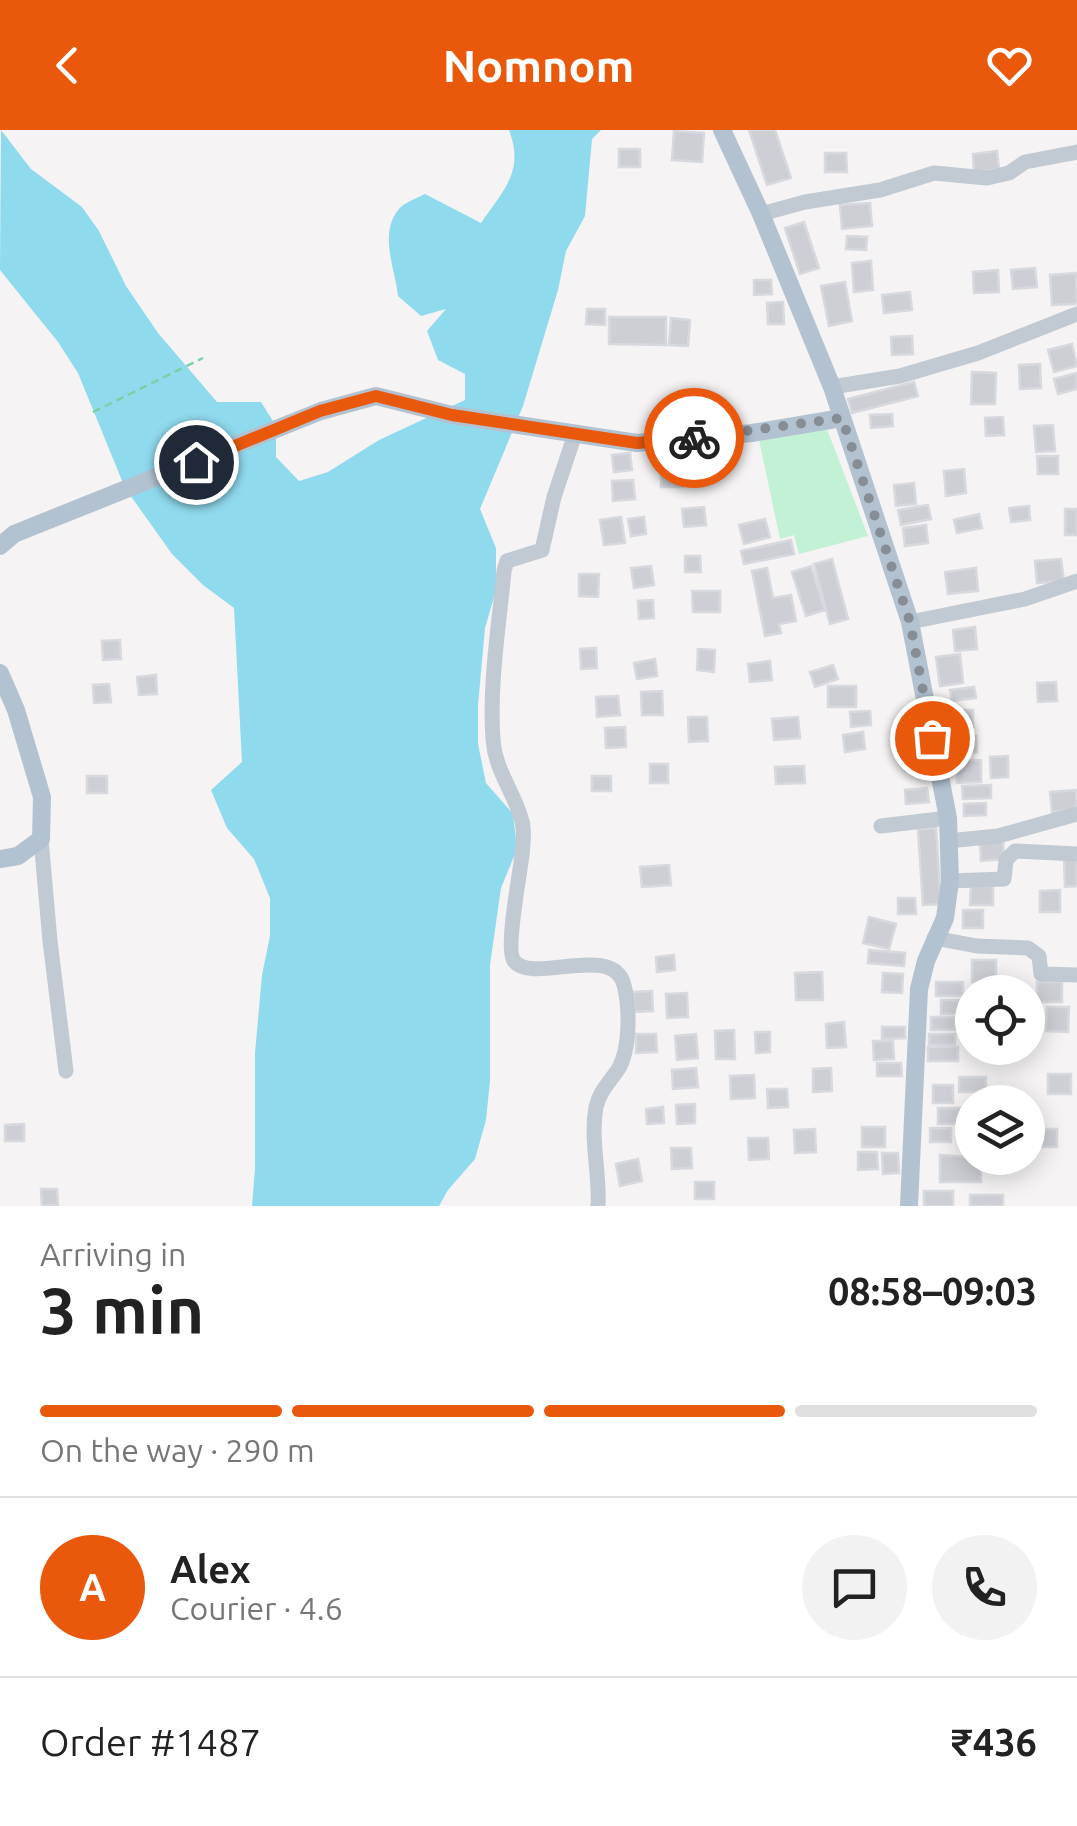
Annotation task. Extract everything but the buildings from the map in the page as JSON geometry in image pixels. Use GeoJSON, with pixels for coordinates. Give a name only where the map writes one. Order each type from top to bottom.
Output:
{"type":"FeatureCollection","features":[{"type":"Feature","properties":{"kind":"main road"},"geometry":{"type":"LineString","coordinates":[[722,130],[832,386],[910,622],[948,818],[950,881],[945,918],[934,938],[919,989],[909,1206]]}},
{"type":"Feature","properties":{"kind":"main road"},"geometry":{"type":"LineString","coordinates":[[0,546],[14,534],[86,505],[305,418],[376,396],[452,415],[637,443],[752,432],[842,418]]}},
{"type":"Feature","properties":{"kind":"main road"},"geometry":{"type":"LineString","coordinates":[[0,672],[42,796],[41,839],[18,856],[0,860]]}},
{"type":"Feature","properties":{"kind":"street"},"geometry":{"type":"LineString","coordinates":[[761,214],[805,202],[880,190],[934,173],[988,178],[1008,173],[1025,162],[1077,152]]}},
{"type":"Feature","properties":{"kind":"street"},"geometry":{"type":"LineString","coordinates":[[832,386],[900,376],[978,353],[1077,314]]}},
{"type":"Feature","properties":{"kind":"street"},"geometry":{"type":"LineString","coordinates":[[575,434],[554,496],[542,550],[507,561],[504,571],[493,739],[497,767],[523,822],[512,959],[518,965],[530,967],[610,968],[620,974],[624,986],[626,1050],[596,1105],[598,1206]]}},
{"type":"Feature","properties":{"kind":"street"},"geometry":{"type":"LineString","coordinates":[[910,622],[1025,599],[1077,582]]}},
{"type":"Feature","properties":{"kind":"street"},"geometry":{"type":"LineString","coordinates":[[948,841],[998,836],[1077,814]]}},
{"type":"Feature","properties":{"kind":"street"},"geometry":{"type":"LineString","coordinates":[[882,826],[948,818]]}},
{"type":"Feature","properties":{"kind":"street"},"geometry":{"type":"LineString","coordinates":[[41,839],[66,1071]]}},
{"type":"Feature","properties":{"kind":"street"},"geometry":{"type":"LineString","coordinates":[[950,881],[1004,879],[1006,860],[1016,852],[1077,854]]}},
{"type":"Feature","properties":{"kind":"street"},"geometry":{"type":"LineString","coordinates":[[934,938],[976,946],[1028,948],[1038,956],[1041,974],[1077,975]]}},
{"type":"Feature","properties":{"kind":"path"},"geometry":{"type":"LineString","coordinates":[[93,412],[203,358]]}},
{"type":"Feature","properties":{"kind":"green space"},"geometry":{"type":"Polygon","coordinates":[[[825,424],[868,536],[799,554],[794,535],[780,539],[759,440],[825,424]]]}},
{"type":"Feature","properties":{"kind":"water"},"geometry":{"type":"Polygon","coordinates":[[[1,130],[31,169],[82,207],[99,231],[126,286],[158,333],[217,402],[261,402],[276,426],[276,457],[299,481],[328,472],[379,440],[465,400],[465,374],[438,360],[427,331],[446,309],[421,316],[398,296],[389,241],[398,210],[425,194],[481,223],[513,169],[509,130],[601,130],[592,139],[585,216],[566,251],[523,406],[480,509],[496,548],[496,590],[485,628],[478,744],[486,783],[513,814],[517,849],[501,888],[490,965],[486,1120],[475,1159],[439,1206],[252,1206],[255,1053],[270,936],[270,898],[254,859],[227,828],[211,790],[242,762],[234,608],[203,585],[172,554],[125,488],[78,373],[0,270],[1,130]]]}},
{"type":"Feature","properties":{"kind":"way so far"},"geometry":{"type":"LineString","coordinates":[[694,438],[842,418],[910,622],[932,738]]}},
{"type":"Feature","properties":{"kind":"route"},"geometry":{"type":"LineString","coordinates":[[196,462],[320,411],[376,396],[452,415],[637,443],[694,438]]}}]}
